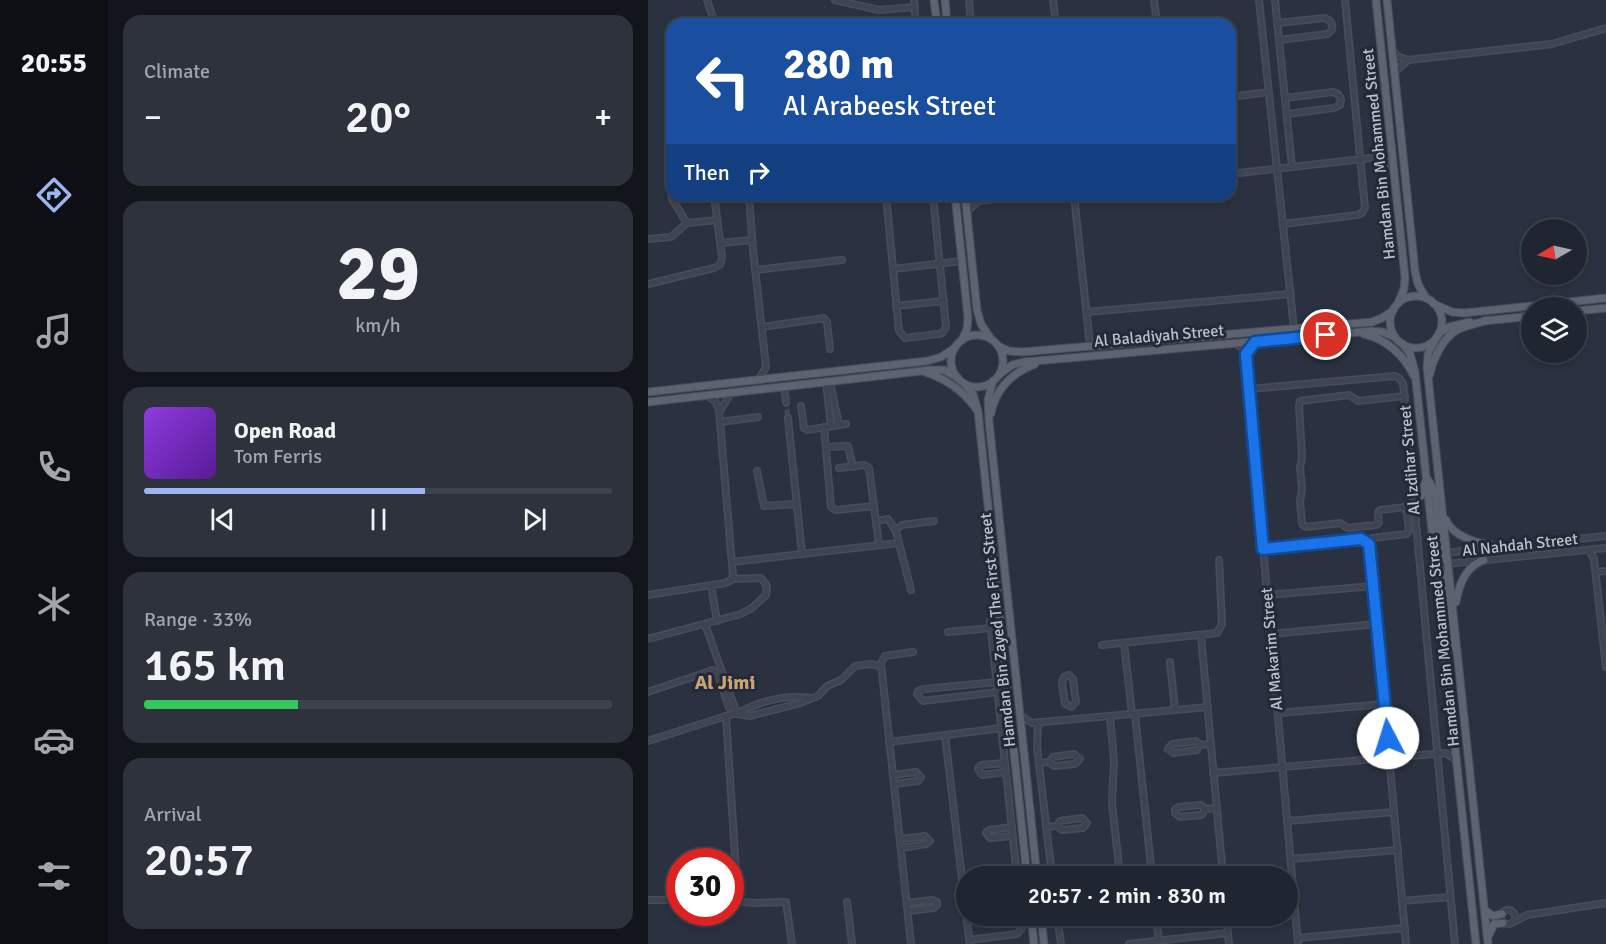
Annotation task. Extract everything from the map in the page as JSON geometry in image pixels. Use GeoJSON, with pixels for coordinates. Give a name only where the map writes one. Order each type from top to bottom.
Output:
{"type":"FeatureCollection","features":[{"type":"Feature","properties":{"kind":"main road"},"geometry":{"type":"LineString","coordinates":[[934,0],[936,18]]}},
{"type":"Feature","properties":{"kind":"main road"},"geometry":{"type":"LineString","coordinates":[[945,0],[946,18]]}},
{"type":"Feature","properties":{"kind":"main road","name":"Hamdan Bin Mohammed Street"},"geometry":{"type":"LineString","coordinates":[[1376,0],[1406,277],[1398,303]]}},
{"type":"Feature","properties":{"kind":"main road","name":"Hamdan Bin Mohammed Street"},"geometry":{"type":"LineString","coordinates":[[1387,0],[1415,271],[1418,284],[1426,298]]}},
{"type":"Feature","properties":{"kind":"main road"},"geometry":{"type":"LineString","coordinates":[[648,392],[927,361],[942,357],[962,340],[967,329],[968,318],[956,201]]}},
{"type":"Feature","properties":{"kind":"main road"},"geometry":{"type":"LineString","coordinates":[[648,402],[923,371],[944,370],[965,384],[977,387],[993,381],[1000,374],[1003,360],[999,346],[990,338],[981,324],[977,310],[967,201]]}},
{"type":"Feature","properties":{"kind":"main road"},"geometry":{"type":"LineString","coordinates":[[1521,317],[1462,323],[1449,327],[1431,343],[1417,348],[1403,344],[1395,337],[1390,321],[1398,303],[1409,297],[1426,298],[1452,312],[1464,313],[1606,298]]}},
{"type":"Feature","properties":{"kind":"main road"},"geometry":{"type":"LineString","coordinates":[[1434,304],[1441,321],[1437,336]]}},
{"type":"Feature","properties":{"kind":"main road"},"geometry":{"type":"LineString","coordinates":[[1587,310],[1606,308]]}},
{"type":"Feature","properties":{"kind":"main road","name":"Al Baladiyah Street"},"geometry":{"type":"LineString","coordinates":[[999,346],[1010,351],[1022,352],[1372,322],[1393,311]]}},
{"type":"Feature","properties":{"kind":"main road"},"geometry":{"type":"LineString","coordinates":[[1429,385],[1434,359],[1448,338],[1457,329],[1488,321]]}},
{"type":"Feature","properties":{"kind":"main road","name":"Al Baladiyah Street"},"geometry":{"type":"LineString","coordinates":[[1000,374],[1018,363],[1044,360],[1378,331],[1395,337]]}},
{"type":"Feature","properties":{"kind":"main road"},"geometry":{"type":"LineString","coordinates":[[1356,333],[1380,340],[1401,355],[1416,381]]}},
{"type":"Feature","properties":{"kind":"main road"},"geometry":{"type":"LineString","coordinates":[[962,340],[979,335],[990,338]]}},
{"type":"Feature","properties":{"kind":"main road","name":"Hamdan Bin Mohammed Street"},"geometry":{"type":"LineString","coordinates":[[1437,336],[1427,360],[1442,503],[1441,553],[1436,569],[1476,944]]}},
{"type":"Feature","properties":{"kind":"main road","name":"Hamdan Bin Mohammed Street"},"geometry":{"type":"LineString","coordinates":[[1403,344],[1412,359],[1426,478],[1441,553],[1449,564],[1488,941]]}},
{"type":"Feature","properties":{"kind":"main road"},"geometry":{"type":"LineString","coordinates":[[955,348],[952,363],[958,378]]}},
{"type":"Feature","properties":{"kind":"main road"},"geometry":{"type":"LineString","coordinates":[[989,421],[995,397],[1005,383],[1023,368],[1044,360]]}},
{"type":"Feature","properties":{"kind":"main road"},"geometry":{"type":"LineString","coordinates":[[923,371],[956,388],[968,397],[978,411]]}},
{"type":"Feature","properties":{"kind":"main road","name":"Hamdan Bin Zayed The First Street"},"geometry":{"type":"LineString","coordinates":[[993,381],[988,400],[989,421],[1036,866]]}},
{"type":"Feature","properties":{"kind":"main road","name":"Hamdan Bin Zayed The First Street"},"geometry":{"type":"LineString","coordinates":[[965,384],[975,399],[978,411],[1026,866]]}},
{"type":"Feature","properties":{"kind":"main road"},"geometry":{"type":"LineString","coordinates":[[1414,503],[1422,495],[1426,478]]}},
{"type":"Feature","properties":{"kind":"main road"},"geometry":{"type":"LineString","coordinates":[[1442,503],[1447,523],[1455,532],[1479,543],[1497,546]]}},
{"type":"Feature","properties":{"kind":"main road"},"geometry":{"type":"LineString","coordinates":[[1454,614],[1458,594],[1468,570],[1474,564],[1485,560]]}},
{"type":"Feature","properties":{"kind":"main road"},"geometry":{"type":"LineString","coordinates":[[1436,569],[1443,573],[1450,636],[1457,651]]}},
{"type":"Feature","properties":{"kind":"main road"},"geometry":{"type":"LineString","coordinates":[[1485,910],[1493,916],[1502,914]]}},
{"type":"Feature","properties":{"kind":"main road"},"geometry":{"type":"LineString","coordinates":[[1488,941],[1494,924],[1503,923]]}},
{"type":"Feature","properties":{"kind":"main road"},"geometry":{"type":"LineString","coordinates":[[1032,926],[1034,944]]}},
{"type":"Feature","properties":{"kind":"main road"},"geometry":{"type":"LineString","coordinates":[[1042,926],[1044,944]]}},
{"type":"Feature","properties":{"kind":"street"},"geometry":{"type":"LineString","coordinates":[[707,0],[713,18]]}},
{"type":"Feature","properties":{"kind":"street"},"geometry":{"type":"LineString","coordinates":[[835,0],[882,10],[915,7]]}},
{"type":"Feature","properties":{"kind":"street"},"geometry":{"type":"LineString","coordinates":[[914,0],[916,18]]}},
{"type":"Feature","properties":{"kind":"street"},"geometry":{"type":"LineString","coordinates":[[969,0],[971,18]]}},
{"type":"Feature","properties":{"kind":"street"},"geometry":{"type":"LineString","coordinates":[[1053,0],[1055,18]]}},
{"type":"Feature","properties":{"kind":"street"},"geometry":{"type":"LineString","coordinates":[[1154,0],[1156,18]]}},
{"type":"Feature","properties":{"kind":"street"},"geometry":{"type":"LineString","coordinates":[[1259,0],[1294,328]]}},
{"type":"Feature","properties":{"kind":"street"},"geometry":{"type":"LineString","coordinates":[[1275,0],[1292,167]]}},
{"type":"Feature","properties":{"kind":"street"},"geometry":{"type":"LineString","coordinates":[[1283,224],[1362,213],[1366,206],[1345,0]]}},
{"type":"Feature","properties":{"kind":"street"},"geometry":{"type":"LineString","coordinates":[[1277,24],[1325,18],[1332,26],[1332,30],[1327,34],[1279,40]]}},
{"type":"Feature","properties":{"kind":"street"},"geometry":{"type":"LineString","coordinates":[[1332,26],[1347,24]]}},
{"type":"Feature","properties":{"kind":"street"},"geometry":{"type":"LineString","coordinates":[[1392,50],[1399,57],[1408,60],[1552,44],[1606,28]]}},
{"type":"Feature","properties":{"kind":"street"},"geometry":{"type":"LineString","coordinates":[[1395,72],[1408,60]]}},
{"type":"Feature","properties":{"kind":"street"},"geometry":{"type":"LineString","coordinates":[[1267,72],[1282,71]]}},
{"type":"Feature","properties":{"kind":"street"},"geometry":{"type":"LineString","coordinates":[[1236,95],[1269,92]]}},
{"type":"Feature","properties":{"kind":"street"},"geometry":{"type":"LineString","coordinates":[[1285,98],[1333,92],[1341,99],[1340,105],[1334,108],[1287,114]]}},
{"type":"Feature","properties":{"kind":"street"},"geometry":{"type":"LineString","coordinates":[[1380,158],[1391,144]]}},
{"type":"Feature","properties":{"kind":"street"},"geometry":{"type":"LineString","coordinates":[[1236,173],[1380,158],[1394,167]]}},
{"type":"Feature","properties":{"kind":"street"},"geometry":{"type":"LineString","coordinates":[[673,201],[687,223]]}},
{"type":"Feature","properties":{"kind":"street"},"geometry":{"type":"LineString","coordinates":[[750,201],[752,240],[766,367],[758,380]]}},
{"type":"Feature","properties":{"kind":"street"},"geometry":{"type":"LineString","coordinates":[[887,201],[899,332],[905,338],[942,333],[946,324],[934,201]]}},
{"type":"Feature","properties":{"kind":"street"},"geometry":{"type":"LineString","coordinates":[[967,212],[978,201]]}},
{"type":"Feature","properties":{"kind":"street"},"geometry":{"type":"LineString","coordinates":[[1075,201],[1090,346]]}},
{"type":"Feature","properties":{"kind":"street"},"geometry":{"type":"LineString","coordinates":[[648,284],[717,267],[721,262],[715,202]]}},
{"type":"Feature","properties":{"kind":"street"},"geometry":{"type":"LineString","coordinates":[[649,239],[671,237],[687,223],[717,220]]}},
{"type":"Feature","properties":{"kind":"street"},"geometry":{"type":"LineString","coordinates":[[720,243],[752,240]]}},
{"type":"Feature","properties":{"kind":"street"},"geometry":{"type":"LineString","coordinates":[[755,270],[842,260]]}},
{"type":"Feature","properties":{"kind":"street"},"geometry":{"type":"LineString","coordinates":[[893,269],[962,261]]}},
{"type":"Feature","properties":{"kind":"street"},"geometry":{"type":"LineString","coordinates":[[1087,312],[1291,294]]}},
{"type":"Feature","properties":{"kind":"street"},"geometry":{"type":"LineString","coordinates":[[896,306],[944,301]]}},
{"type":"Feature","properties":{"kind":"street"},"geometry":{"type":"LineString","coordinates":[[762,327],[824,318],[827,322],[831,349]]}},
{"type":"Feature","properties":{"kind":"street"},"geometry":{"type":"LineString","coordinates":[[1235,343],[1241,346],[1246,354],[1255,342]]}},
{"type":"Feature","properties":{"kind":"street","name":"Al Makarim Street"},"geometry":{"type":"LineString","coordinates":[[1246,354],[1298,941]]}},
{"type":"Feature","properties":{"kind":"street"},"geometry":{"type":"LineString","coordinates":[[766,367],[772,375],[777,377]]}},
{"type":"Feature","properties":{"kind":"street","name":"Al Izdihar Street"},"geometry":{"type":"LineString","coordinates":[[1249,390],[1395,376],[1401,380],[1405,396],[1455,944]]}},
{"type":"Feature","properties":{"kind":"street"},"geometry":{"type":"LineString","coordinates":[[801,406],[805,429],[842,424],[828,382]]}},
{"type":"Feature","properties":{"kind":"street"},"geometry":{"type":"LineString","coordinates":[[828,382],[831,426]]}},
{"type":"Feature","properties":{"kind":"street"},"geometry":{"type":"LineString","coordinates":[[784,387],[786,402]]}},
{"type":"Feature","properties":{"kind":"street"},"geometry":{"type":"LineString","coordinates":[[719,413],[731,393]]}},
{"type":"Feature","properties":{"kind":"street"},"geometry":{"type":"LineString","coordinates":[[707,395],[717,404],[719,413],[732,579]]}},
{"type":"Feature","properties":{"kind":"street"},"geometry":{"type":"LineString","coordinates":[[1405,396],[1358,401],[1349,395],[1300,401],[1302,524],[1306,527],[1340,523],[1347,528],[1376,525],[1379,523],[1379,511],[1406,507],[1414,503]]}},
{"type":"Feature","properties":{"kind":"street"},"geometry":{"type":"LineString","coordinates":[[720,422],[758,417]]}},
{"type":"Feature","properties":{"kind":"street"},"geometry":{"type":"LineString","coordinates":[[788,418],[802,554]]}},
{"type":"Feature","properties":{"kind":"street"},"geometry":{"type":"LineString","coordinates":[[824,427],[833,508],[874,506]]}},
{"type":"Feature","properties":{"kind":"street"},"geometry":{"type":"LineString","coordinates":[[826,447],[848,446],[853,466]]}},
{"type":"Feature","properties":{"kind":"street"},"geometry":{"type":"LineString","coordinates":[[839,468],[865,465],[869,468],[879,545]]}},
{"type":"Feature","properties":{"kind":"street"},"geometry":{"type":"LineString","coordinates":[[757,471],[764,506],[796,504]]}},
{"type":"Feature","properties":{"kind":"street"},"geometry":{"type":"LineString","coordinates":[[1367,542],[1372,538],[1407,534],[1409,530],[1406,507]]}},
{"type":"Feature","properties":{"kind":"street"},"geometry":{"type":"LineString","coordinates":[[876,521],[888,519],[896,530],[911,590]]}},
{"type":"Feature","properties":{"kind":"street"},"geometry":{"type":"LineString","coordinates":[[896,530],[902,525],[934,521]]}},
{"type":"Feature","properties":{"kind":"street","name":"Al Nahdah Street"},"geometry":{"type":"LineString","coordinates":[[1441,553],[1606,536]]}},
{"type":"Feature","properties":{"kind":"street"},"geometry":{"type":"LineString","coordinates":[[1558,553],[1557,547],[1560,542],[1591,537]]}},
{"type":"Feature","properties":{"kind":"street"},"geometry":{"type":"LineString","coordinates":[[1263,549],[1361,539],[1367,542],[1371,549],[1406,944]]}},
{"type":"Feature","properties":{"kind":"street"},"geometry":{"type":"LineString","coordinates":[[732,562],[899,543]]}},
{"type":"Feature","properties":{"kind":"street"},"geometry":{"type":"LineString","coordinates":[[1594,558],[1603,548]]}},
{"type":"Feature","properties":{"kind":"street","name":"Al Nahdah Street"},"geometry":{"type":"LineString","coordinates":[[1436,569],[1449,564],[1603,548]]}},
{"type":"Feature","properties":{"kind":"street"},"geometry":{"type":"LineString","coordinates":[[1589,550],[1594,558],[1606,667]]}},
{"type":"Feature","properties":{"kind":"street"},"geometry":{"type":"LineString","coordinates":[[1102,645],[1215,634],[1221,627],[1219,560]]}},
{"type":"Feature","properties":{"kind":"street"},"geometry":{"type":"LineString","coordinates":[[1596,572],[1606,571]]}},
{"type":"Feature","properties":{"kind":"street"},"geometry":{"type":"LineString","coordinates":[[648,595],[728,582],[732,579],[761,578],[767,586],[767,592],[761,600],[745,613],[648,639]]}},
{"type":"Feature","properties":{"kind":"street"},"geometry":{"type":"LineString","coordinates":[[711,585],[717,621]]}},
{"type":"Feature","properties":{"kind":"street"},"geometry":{"type":"LineString","coordinates":[[1268,595],[1374,586]]}},
{"type":"Feature","properties":{"kind":"street"},"geometry":{"type":"LineString","coordinates":[[705,624],[737,714]]}},
{"type":"Feature","properties":{"kind":"street"},"geometry":{"type":"LineString","coordinates":[[948,632],[991,624],[1016,866]]}},
{"type":"Feature","properties":{"kind":"street"},"geometry":{"type":"LineString","coordinates":[[1271,634],[1377,624]]}},
{"type":"Feature","properties":{"kind":"street"},"geometry":{"type":"LineString","coordinates":[[1201,636],[1221,866]]}},
{"type":"Feature","properties":{"kind":"street"},"geometry":{"type":"LineString","coordinates":[[1124,643],[1151,866]]}},
{"type":"Feature","properties":{"kind":"street"},"geometry":{"type":"LineString","coordinates":[[911,944],[881,660],[885,656],[913,652]]}},
{"type":"Feature","properties":{"kind":"street"},"geometry":{"type":"LineString","coordinates":[[1170,662],[1175,710]]}},
{"type":"Feature","properties":{"kind":"street"},"geometry":{"type":"LineString","coordinates":[[737,714],[750,716],[790,706],[818,696],[829,685],[841,680],[855,666],[870,664],[881,666]]}},
{"type":"Feature","properties":{"kind":"street"},"geometry":{"type":"LineString","coordinates":[[648,692],[713,670],[718,674],[729,708]]}},
{"type":"Feature","properties":{"kind":"street"},"geometry":{"type":"LineString","coordinates":[[1067,675],[1073,679],[1076,702],[1071,707],[1064,702],[1062,680],[1067,675]]}},
{"type":"Feature","properties":{"kind":"street"},"geometry":{"type":"LineString","coordinates":[[997,682],[924,689],[918,691],[917,694],[922,701],[998,692]]}},
{"type":"Feature","properties":{"kind":"street"},"geometry":{"type":"LineString","coordinates":[[999,706],[1008,696]]}},
{"type":"Feature","properties":{"kind":"street"},"geometry":{"type":"LineString","coordinates":[[648,741],[737,714],[756,704],[783,697],[811,698]]}},
{"type":"Feature","properties":{"kind":"street"},"geometry":{"type":"LineString","coordinates":[[1278,713],[1385,704]]}},
{"type":"Feature","properties":{"kind":"street"},"geometry":{"type":"LineString","coordinates":[[999,706],[1010,713]]}},
{"type":"Feature","properties":{"kind":"street"},"geometry":{"type":"LineString","coordinates":[[1071,707],[1072,719]]}},
{"type":"Feature","properties":{"kind":"street"},"geometry":{"type":"LineString","coordinates":[[1020,714],[1035,722],[1208,708]]}},
{"type":"Feature","properties":{"kind":"street"},"geometry":{"type":"LineString","coordinates":[[726,716],[735,848]]}},
{"type":"Feature","properties":{"kind":"street"},"geometry":{"type":"LineString","coordinates":[[1110,716],[1114,761],[1112,803],[1119,866]]}},
{"type":"Feature","properties":{"kind":"street"},"geometry":{"type":"LineString","coordinates":[[1022,735],[1035,722]]}},
{"type":"Feature","properties":{"kind":"street"},"geometry":{"type":"LineString","coordinates":[[1035,722],[1051,866]]}},
{"type":"Feature","properties":{"kind":"street"},"geometry":{"type":"LineString","coordinates":[[889,742],[1002,728]]}},
{"type":"Feature","properties":{"kind":"street"},"geometry":{"type":"LineString","coordinates":[[945,735],[960,866]]}},
{"type":"Feature","properties":{"kind":"street"},"geometry":{"type":"LineString","coordinates":[[1200,745],[1197,750],[1173,753],[1168,749],[1172,744],[1196,741],[1200,745],[1211,744]]}},
{"type":"Feature","properties":{"kind":"street"},"geometry":{"type":"LineString","coordinates":[[1213,773],[1446,753],[1455,743]]}},
{"type":"Feature","properties":{"kind":"street"},"geometry":{"type":"LineString","coordinates":[[1446,753],[1457,761]]}},
{"type":"Feature","properties":{"kind":"street"},"geometry":{"type":"LineString","coordinates":[[1039,763],[1050,762],[1054,766],[1075,764],[1080,759],[1074,754],[1053,757],[1050,762]]}},
{"type":"Feature","properties":{"kind":"street"},"geometry":{"type":"LineString","coordinates":[[1005,763],[981,765],[978,769],[982,775],[1006,772]]}},
{"type":"Feature","properties":{"kind":"street"},"geometry":{"type":"LineString","coordinates":[[893,775],[916,772],[921,777],[918,781],[894,784]]}},
{"type":"Feature","properties":{"kind":"street"},"geometry":{"type":"LineString","coordinates":[[1205,809],[1202,814],[1191,816],[1179,817],[1175,813],[1179,807],[1201,805],[1205,809],[1217,808]]}},
{"type":"Feature","properties":{"kind":"street"},"geometry":{"type":"LineString","coordinates":[[1288,821],[1394,812]]}},
{"type":"Feature","properties":{"kind":"street"},"geometry":{"type":"LineString","coordinates":[[1046,827],[1057,826],[1062,830],[1083,828],[1087,823],[1082,818],[1060,821],[1057,826]]}},
{"type":"Feature","properties":{"kind":"street"},"geometry":{"type":"LineString","coordinates":[[1012,827],[989,830],[986,833],[990,838],[1013,836]]}},
{"type":"Feature","properties":{"kind":"street"},"geometry":{"type":"LineString","coordinates":[[900,839],[925,837],[930,841],[926,844],[901,848]]}},
{"type":"Feature","properties":{"kind":"street"},"geometry":{"type":"LineString","coordinates":[[1291,859],[1398,850]]}},
{"type":"Feature","properties":{"kind":"street"},"geometry":{"type":"LineString","coordinates":[[1402,901],[1450,897]]}},
{"type":"Feature","properties":{"kind":"street"},"geometry":{"type":"LineString","coordinates":[[648,900],[666,900]]}},
{"type":"Feature","properties":{"kind":"street"},"geometry":{"type":"LineString","coordinates":[[907,903],[932,900],[937,902],[934,908],[908,911]]}},
{"type":"Feature","properties":{"kind":"street"},"geometry":{"type":"LineString","coordinates":[[744,902],[786,902],[792,944]]}},
{"type":"Feature","properties":{"kind":"street"},"geometry":{"type":"LineString","coordinates":[[847,902],[852,944]]}},
{"type":"Feature","properties":{"kind":"street"},"geometry":{"type":"LineString","coordinates":[[1527,915],[1508,910],[1502,914],[1501,918],[1503,923],[1509,925],[1527,915],[1606,903]]}},
{"type":"Feature","properties":{"kind":"street"},"geometry":{"type":"LineString","coordinates":[[1514,912],[1516,918],[1514,922]]}},
{"type":"Feature","properties":{"kind":"street"},"geometry":{"type":"LineString","coordinates":[[967,926],[969,942],[1017,934],[1022,926]]}},
{"type":"Feature","properties":{"kind":"street"},"geometry":{"type":"LineString","coordinates":[[1059,926],[1061,944]]}},
{"type":"Feature","properties":{"kind":"street"},"geometry":{"type":"LineString","coordinates":[[1157,926],[1159,941]]}},
{"type":"Feature","properties":{"kind":"street"},"geometry":{"type":"LineString","coordinates":[[1227,926],[1229,944]]}},
{"type":"Feature","properties":{"kind":"street"},"geometry":{"type":"LineString","coordinates":[[1298,941],[1404,928]]}},
{"type":"Feature","properties":{"kind":"street"},"geometry":{"type":"LineString","coordinates":[[1129,944],[1176,941],[1228,933]]}},
{"type":"Feature","properties":{"kind":"tunnel"},"geometry":{"type":"LineString","coordinates":[[786,402],[788,418]]}},
{"type":"Feature","properties":{"kind":"district","name":"Al Jimi"},"geometry":{"type":"Point","coordinates":[725,682]}},
{"type":"Feature","properties":{"kind":"route"},"geometry":{"type":"LineString","coordinates":[[1326,335],[1255,342],[1246,354],[1263,549],[1361,539],[1369,544],[1388,738]]}}]}
